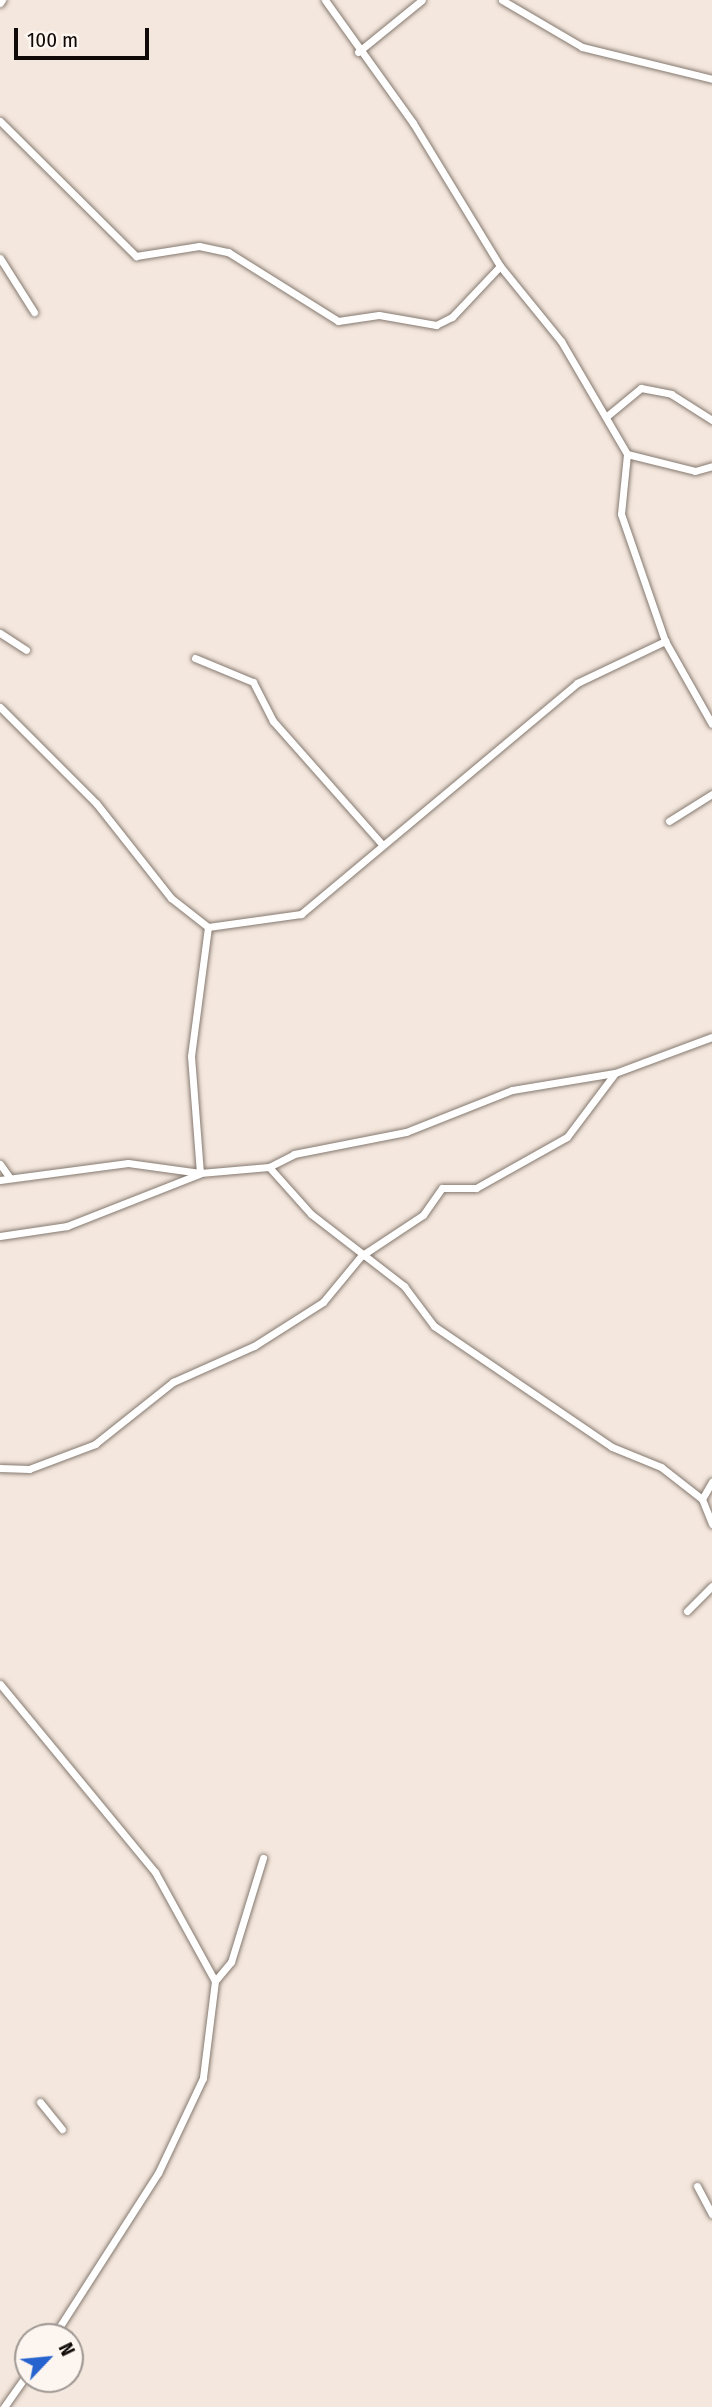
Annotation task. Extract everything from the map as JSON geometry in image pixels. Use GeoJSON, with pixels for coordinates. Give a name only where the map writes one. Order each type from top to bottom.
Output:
{"type":"FeatureCollection","features":[{"type":"Feature","properties":{"kind":"street"},"geometry":{"type":"LineString","coordinates":[[324,0],[358,52],[413,123],[499,266],[561,341],[607,416],[627,454],[621,514],[665,641],[712,724]]}},
{"type":"Feature","properties":{"kind":"street"},"geometry":{"type":"LineString","coordinates":[[358,52],[422,0]]}},
{"type":"Feature","properties":{"kind":"street"},"geometry":{"type":"LineString","coordinates":[[502,0],[582,47],[712,79]]}},
{"type":"Feature","properties":{"kind":"street"},"geometry":{"type":"LineString","coordinates":[[0,121],[136,256],[200,246],[228,252],[338,321],[380,315],[436,325],[452,317],[499,266]]}},
{"type":"Feature","properties":{"kind":"street"},"geometry":{"type":"LineString","coordinates":[[0,258],[34,312]]}},
{"type":"Feature","properties":{"kind":"street"},"geometry":{"type":"LineString","coordinates":[[607,416],[641,388],[671,394],[712,420]]}},
{"type":"Feature","properties":{"kind":"street"},"geometry":{"type":"LineString","coordinates":[[627,454],[695,471],[712,466]]}},
{"type":"Feature","properties":{"kind":"street"},"geometry":{"type":"LineString","coordinates":[[0,633],[26,650]]}},
{"type":"Feature","properties":{"kind":"street"},"geometry":{"type":"LineString","coordinates":[[0,707],[96,803],[172,898],[208,927],[301,914],[380,842],[440,801],[577,683],[665,641]]}},
{"type":"Feature","properties":{"kind":"street"},"geometry":{"type":"LineString","coordinates":[[195,658],[253,682],[272,721],[380,842]]}},
{"type":"Feature","properties":{"kind":"street"},"geometry":{"type":"LineString","coordinates":[[669,821],[712,794]]}},
{"type":"Feature","properties":{"kind":"street"},"geometry":{"type":"LineString","coordinates":[[200,1173],[191,1056],[208,927]]}},
{"type":"Feature","properties":{"kind":"street"},"geometry":{"type":"LineString","coordinates":[[0,1180],[128,1163],[200,1173],[269,1167],[294,1154],[406,1132],[512,1090],[615,1073],[712,1037]]}},
{"type":"Feature","properties":{"kind":"street"},"geometry":{"type":"LineString","coordinates":[[0,1468],[29,1469],[95,1444],[173,1382],[236,1356],[323,1302],[361,1255],[423,1215],[442,1188],[476,1188],[567,1136],[615,1073]]}},
{"type":"Feature","properties":{"kind":"street"},"geometry":{"type":"LineString","coordinates":[[0,1164],[9,1177]]}},
{"type":"Feature","properties":{"kind":"street"},"geometry":{"type":"LineString","coordinates":[[269,1167],[361,1255],[404,1286],[434,1326],[612,1447],[661,1467],[702,1499],[712,1524]]}},
{"type":"Feature","properties":{"kind":"street"},"geometry":{"type":"LineString","coordinates":[[0,1236],[67,1226],[200,1173]]}},
{"type":"Feature","properties":{"kind":"street"},"geometry":{"type":"LineString","coordinates":[[702,1499],[712,1482]]}},
{"type":"Feature","properties":{"kind":"street"},"geometry":{"type":"LineString","coordinates":[[687,1611],[712,1586]]}},
{"type":"Feature","properties":{"kind":"street"},"geometry":{"type":"LineString","coordinates":[[0,1684],[155,1872],[215,1981]]}},
{"type":"Feature","properties":{"kind":"street"},"geometry":{"type":"LineString","coordinates":[[62,2323],[158,2173],[203,2078],[215,1981],[231,1962],[263,1858]]}},
{"type":"Feature","properties":{"kind":"street"},"geometry":{"type":"LineString","coordinates":[[40,2102],[62,2129]]}},
{"type":"Feature","properties":{"kind":"street"},"geometry":{"type":"LineString","coordinates":[[696,2186],[712,2214]]}}]}
